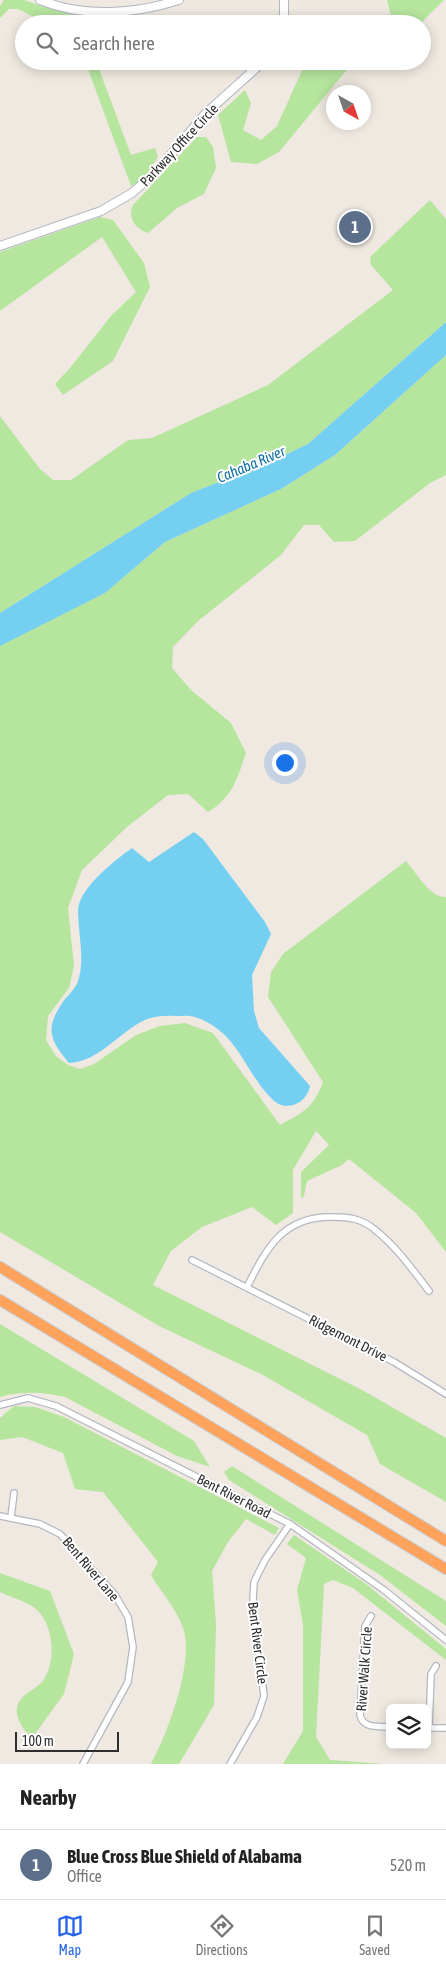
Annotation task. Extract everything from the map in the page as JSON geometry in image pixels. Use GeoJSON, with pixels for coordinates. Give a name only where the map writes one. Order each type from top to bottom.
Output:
{"type":"FeatureCollection","features":[{"type":"Feature","properties":{"kind":"highway"},"geometry":{"type":"LineString","coordinates":[[0,1267],[446,1541]]}},
{"type":"Feature","properties":{"kind":"highway"},"geometry":{"type":"LineString","coordinates":[[0,1300],[446,1569]]}},
{"type":"Feature","properties":{"kind":"street"},"geometry":{"type":"LineString","coordinates":[[40,0],[71,9],[114,13],[155,7],[179,0]]}},
{"type":"Feature","properties":{"kind":"street"},"geometry":{"type":"LineString","coordinates":[[284,0],[284,15]]}},
{"type":"Feature","properties":{"kind":"street","name":"Parkway Office Circle"},"geometry":{"type":"LineString","coordinates":[[0,246],[101,211],[132,193],[155,173],[205,114],[254,70]]}},
{"type":"Feature","properties":{"kind":"street"},"geometry":{"type":"LineString","coordinates":[[247,1287],[260,1262],[276,1238],[295,1223],[322,1216],[352,1217],[372,1227],[397,1250],[429,1291]]}},
{"type":"Feature","properties":{"kind":"street","name":"Ridgemont Drive"},"geometry":{"type":"LineString","coordinates":[[192,1260],[394,1362],[446,1394]]}},
{"type":"Feature","properties":{"kind":"street","name":"Bent River Road"},"geometry":{"type":"LineString","coordinates":[[0,1405],[28,1398],[56,1406],[290,1524],[384,1590],[446,1640]]}},
{"type":"Feature","properties":{"kind":"street"},"geometry":{"type":"LineString","coordinates":[[10,1517],[14,1493]]}},
{"type":"Feature","properties":{"kind":"street","name":"Bent River Lane"},"geometry":{"type":"LineString","coordinates":[[0,1516],[48,1526],[67,1539],[116,1596],[128,1617],[134,1647],[128,1682],[83,1764]]}},
{"type":"Feature","properties":{"kind":"street","name":"Bent River Circle"},"geometry":{"type":"LineString","coordinates":[[230,1764],[257,1717],[264,1696],[252,1602],[254,1582],[265,1560],[290,1524]]}},
{"type":"Feature","properties":{"kind":"street","name":"River Walk Circle"},"geometry":{"type":"LineString","coordinates":[[371,1616],[365,1626],[360,1715],[364,1723],[386,1726]]}},
{"type":"Feature","properties":{"kind":"street"},"geometry":{"type":"LineString","coordinates":[[429,1704],[431,1674],[436,1666]]}},
{"type":"Feature","properties":{"kind":"street"},"geometry":{"type":"LineString","coordinates":[[431,1728],[446,1728]]}},
{"type":"Feature","properties":{"kind":"green space"},"geometry":{"type":"Polygon","coordinates":[[[4,0],[24,0],[44,7],[81,15],[30,15],[18,9],[9,9],[0,18],[0,6],[4,0]]]}},
{"type":"Feature","properties":{"kind":"green space"},"geometry":{"type":"Polygon","coordinates":[[[387,0],[444,0],[429,15],[391,15],[387,0]]]}},
{"type":"Feature","properties":{"kind":"green space"},"geometry":{"type":"Polygon","coordinates":[[[88,70],[99,70],[131,155],[155,148],[158,157],[144,179],[131,186],[88,70]]]}},
{"type":"Feature","properties":{"kind":"green space"},"geometry":{"type":"Polygon","coordinates":[[[302,70],[347,70],[334,85],[326,85],[326,95],[279,152],[257,164],[231,162],[218,115],[245,90],[251,103],[243,130],[261,140],[277,126],[302,70]]]}},
{"type":"Feature","properties":{"kind":"green space"},"geometry":{"type":"Polygon","coordinates":[[[197,137],[206,137],[213,147],[216,168],[204,194],[177,208],[148,233],[140,229],[132,219],[131,210],[133,205],[197,137]]]}},
{"type":"Feature","properties":{"kind":"green space"},"geometry":{"type":"Polygon","coordinates":[[[430,200],[446,219],[446,322],[308,444],[270,462],[191,493],[0,613],[0,416],[40,469],[53,480],[71,480],[128,440],[152,438],[268,385],[393,290],[371,265],[370,257],[430,200]]]}},
{"type":"Feature","properties":{"kind":"green space"},"geometry":{"type":"Polygon","coordinates":[[[100,217],[113,220],[144,263],[150,287],[113,361],[63,395],[55,384],[111,316],[136,292],[102,237],[0,311],[0,252],[100,217]]]}},
{"type":"Feature","properties":{"kind":"green space"},"geometry":{"type":"Polygon","coordinates":[[[446,355],[446,475],[430,483],[355,541],[334,542],[319,525],[304,525],[281,555],[198,621],[173,647],[172,668],[191,690],[231,723],[246,753],[229,794],[208,812],[188,794],[168,795],[127,827],[82,870],[68,908],[74,966],[69,988],[48,1016],[46,1040],[56,1056],[68,1065],[80,1069],[94,1064],[136,1035],[160,1026],[185,1023],[213,1033],[280,1125],[295,1117],[311,1104],[316,1098],[323,1082],[268,997],[271,972],[283,954],[406,861],[429,889],[440,896],[446,897],[446,1252],[416,1213],[349,1159],[342,1165],[307,1181],[304,1196],[301,1199],[301,1172],[329,1145],[316,1131],[293,1170],[293,1213],[276,1225],[252,1207],[202,1227],[171,1251],[153,1285],[362,1390],[446,1438],[446,1502],[380,1464],[367,1435],[261,1374],[159,1326],[0,1232],[0,645],[105,593],[165,542],[281,489],[335,455],[446,355]]]}},
{"type":"Feature","properties":{"kind":"green space"},"geometry":{"type":"Polygon","coordinates":[[[0,1324],[194,1441],[210,1467],[177,1456],[65,1397],[32,1393],[0,1397],[0,1324]]]}},
{"type":"Feature","properties":{"kind":"green space"},"geometry":{"type":"Polygon","coordinates":[[[14,1406],[35,1407],[64,1417],[279,1528],[275,1535],[246,1519],[228,1542],[212,1571],[216,1624],[214,1705],[179,1764],[151,1764],[178,1697],[186,1642],[180,1621],[151,1575],[158,1562],[103,1492],[75,1489],[63,1453],[22,1437],[0,1440],[0,1418],[14,1406]]]}},
{"type":"Feature","properties":{"kind":"green space"},"geometry":{"type":"Polygon","coordinates":[[[232,1466],[446,1601],[446,1626],[380,1575],[229,1480],[224,1472],[232,1466]]]}},
{"type":"Feature","properties":{"kind":"green space"},"geometry":{"type":"Polygon","coordinates":[[[294,1535],[366,1584],[446,1649],[446,1660],[353,1588],[333,1580],[324,1584],[316,1737],[330,1760],[384,1764],[283,1764],[303,1731],[303,1625],[297,1590],[306,1558],[287,1544],[294,1535]]]}},
{"type":"Feature","properties":{"kind":"green space"},"geometry":{"type":"Polygon","coordinates":[[[0,1573],[50,1591],[74,1654],[64,1694],[32,1738],[20,1722],[17,1707],[21,1699],[42,1682],[47,1674],[52,1653],[49,1631],[39,1612],[32,1606],[0,1592],[0,1573]]]}},
{"type":"Feature","properties":{"kind":"water"},"geometry":{"type":"Polygon","coordinates":[[[446,322],[446,355],[335,455],[281,489],[165,542],[105,593],[0,646],[0,613],[191,493],[270,462],[308,444],[446,322]]]}},
{"type":"Feature","properties":{"kind":"water"},"geometry":{"type":"Polygon","coordinates":[[[194,832],[203,839],[265,922],[271,934],[252,975],[254,1011],[259,1028],[310,1086],[305,1098],[295,1104],[283,1105],[272,1099],[222,1032],[195,1017],[164,1016],[149,1019],[136,1025],[100,1052],[80,1061],[69,1063],[53,1039],[52,1025],[54,1017],[77,984],[80,975],[81,957],[78,911],[84,894],[99,876],[132,848],[149,862],[194,832]]]}},
{"type":"Feature","properties":{"kind":"place","name":"Blue Cross Blue Shield of Alabama"},"geometry":{"type":"Point","coordinates":[355,227]}},
{"type":"Feature","properties":{"kind":"water label","name":"Cahaba River"},"geometry":{"type":"Point","coordinates":[251,464]}}]}
